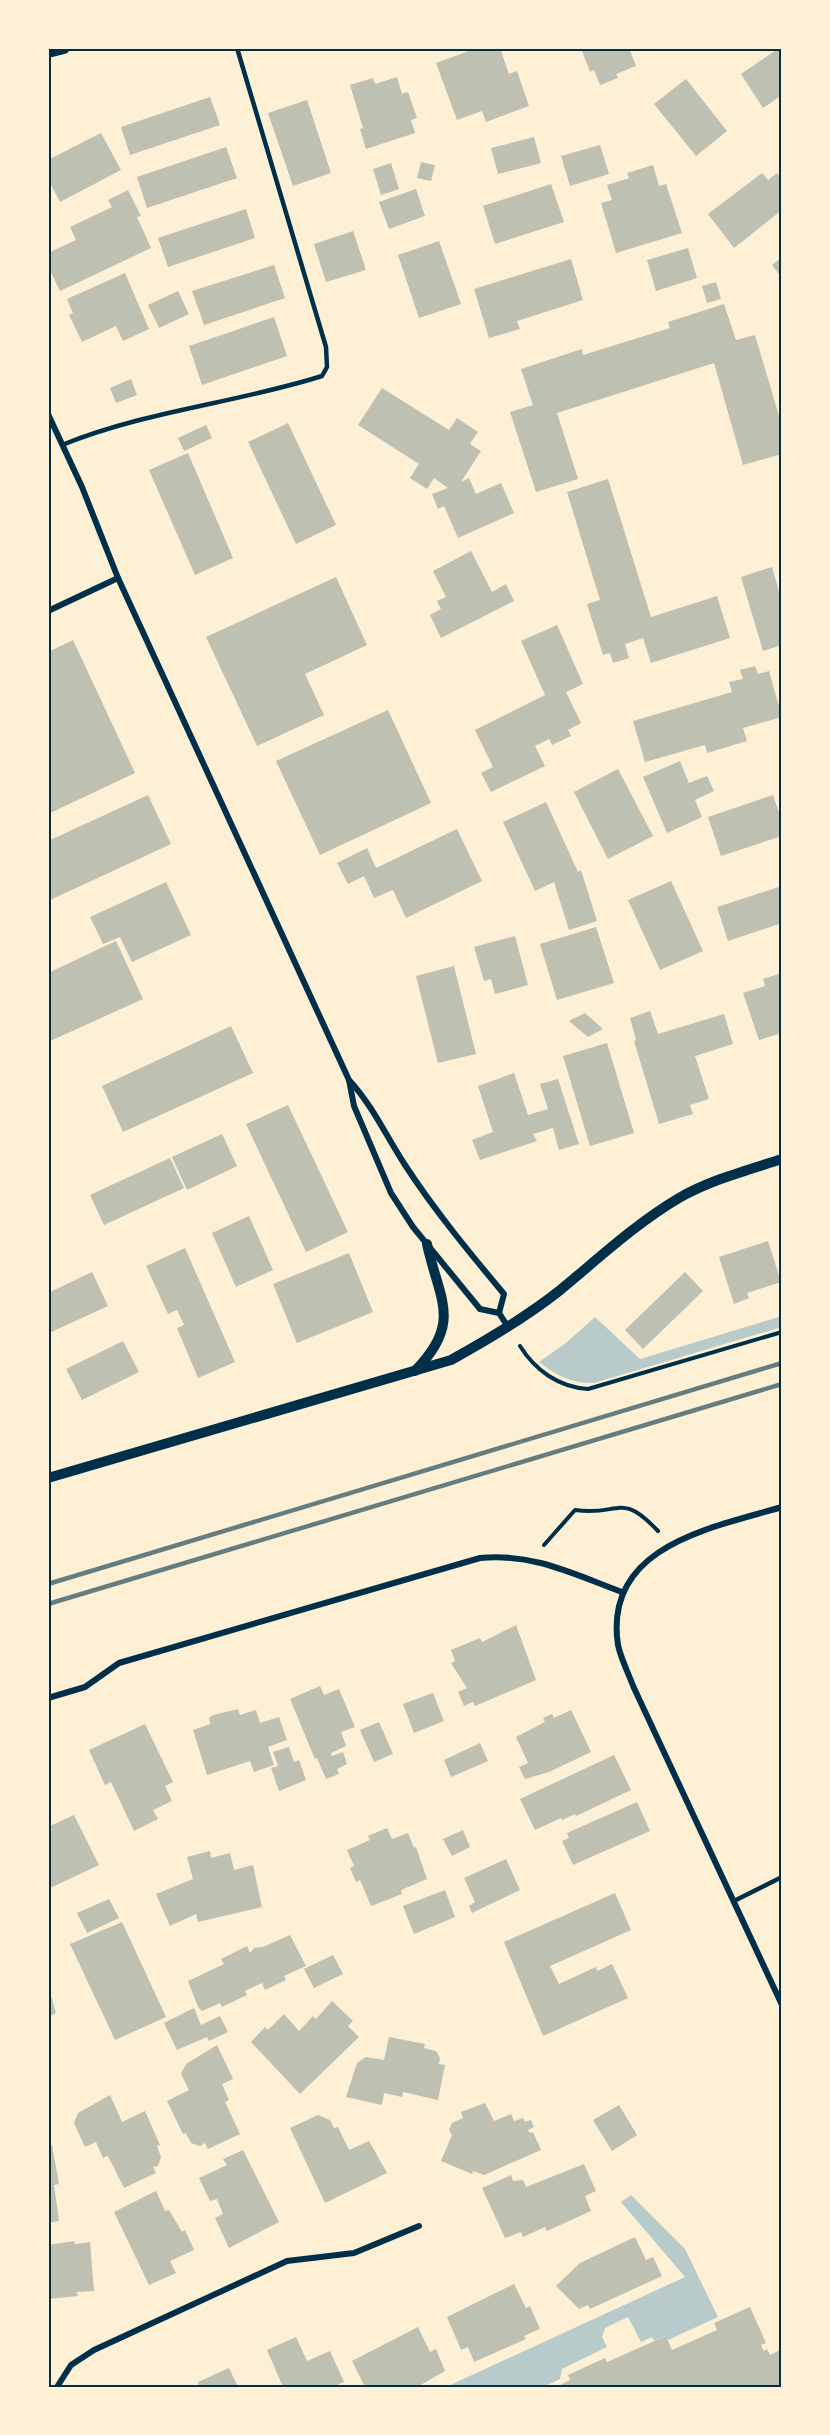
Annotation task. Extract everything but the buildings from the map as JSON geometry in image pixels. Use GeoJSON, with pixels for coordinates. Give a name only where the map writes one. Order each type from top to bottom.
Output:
{"type":"FeatureCollection","features":[{"type":"Feature","properties":{"kind":"main road"},"geometry":{"type":"LineString","coordinates":[[48,52],[64,48]]}},
{"type":"Feature","properties":{"kind":"street"},"geometry":{"type":"LineString","coordinates":[[48,414],[118,578],[349,1080],[354,1106],[391,1192],[427,1244],[480,1309],[499,1313]]}},
{"type":"Feature","properties":{"kind":"street"},"geometry":{"type":"LineString","coordinates":[[48,611],[118,578]]}},
{"type":"Feature","properties":{"kind":"street"},"geometry":{"type":"LineString","coordinates":[[349,1080],[369,1102],[404,1163],[440,1216],[504,1294],[499,1313],[508,1329]]}},
{"type":"Feature","properties":{"kind":"street"},"geometry":{"type":"LineString","coordinates":[[48,1478],[451,1360],[508,1329],[642,1222],[680,1197],[718,1180],[782,1159]]}},
{"type":"Feature","properties":{"kind":"street"},"geometry":{"type":"LineString","coordinates":[[415,1371],[438,1340],[444,1318],[444,1303],[427,1244]]}},
{"type":"Feature","properties":{"kind":"street"},"geometry":{"type":"LineString","coordinates":[[782,1507],[716,1527],[650,1556],[622,1592],[617,1618],[618,1646],[626,1667],[782,2005]]}},
{"type":"Feature","properties":{"kind":"street"},"geometry":{"type":"LineString","coordinates":[[48,1698],[85,1687],[119,1663],[480,1558],[507,1556],[532,1559],[622,1592]]}},
{"type":"Feature","properties":{"kind":"street"},"geometry":{"type":"LineString","coordinates":[[57,2387],[71,2365],[94,2350],[287,2261],[354,2253],[419,2226]]}},
{"type":"Feature","properties":{"kind":"lane"},"geometry":{"type":"LineString","coordinates":[[62,445],[102,429],[275,391],[322,376],[327,367],[326,347],[237,48]]}},
{"type":"Feature","properties":{"kind":"lane"},"geometry":{"type":"LineString","coordinates":[[734,1901],[782,1877]]}},
{"type":"Feature","properties":{"kind":"path"},"geometry":{"type":"LineString","coordinates":[[530,1362],[563,1384],[575,1388],[599,1388],[782,1332]]}},
{"type":"Feature","properties":{"kind":"path"},"geometry":{"type":"LineString","coordinates":[[532,1559],[575,1510],[593,1513],[616,1507],[635,1509],[671,1545]]}},
{"type":"Feature","properties":{"kind":"shaded area"},"geometry":{"type":"Polygon","coordinates":[[[782,1316],[782,1327],[594,1383],[565,1378],[539,1362],[566,1343],[595,1317],[640,1359],[782,1316]]]}},
{"type":"Feature","properties":{"kind":"shaded area"},"geometry":{"type":"Polygon","coordinates":[[[631,2195],[685,2249],[718,2317],[668,2340],[665,2336],[654,2341],[652,2337],[641,2342],[628,2317],[605,2328],[602,2337],[607,2347],[562,2369],[560,2379],[543,2387],[446,2387],[685,2277],[621,2202],[631,2195]]]}},
{"type":"Feature","properties":{"kind":"railway"},"geometry":{"type":"LineString","coordinates":[[48,1584],[782,1363]]}},
{"type":"Feature","properties":{"kind":"railway"},"geometry":{"type":"LineString","coordinates":[[48,1604],[782,1384]]}}]}
